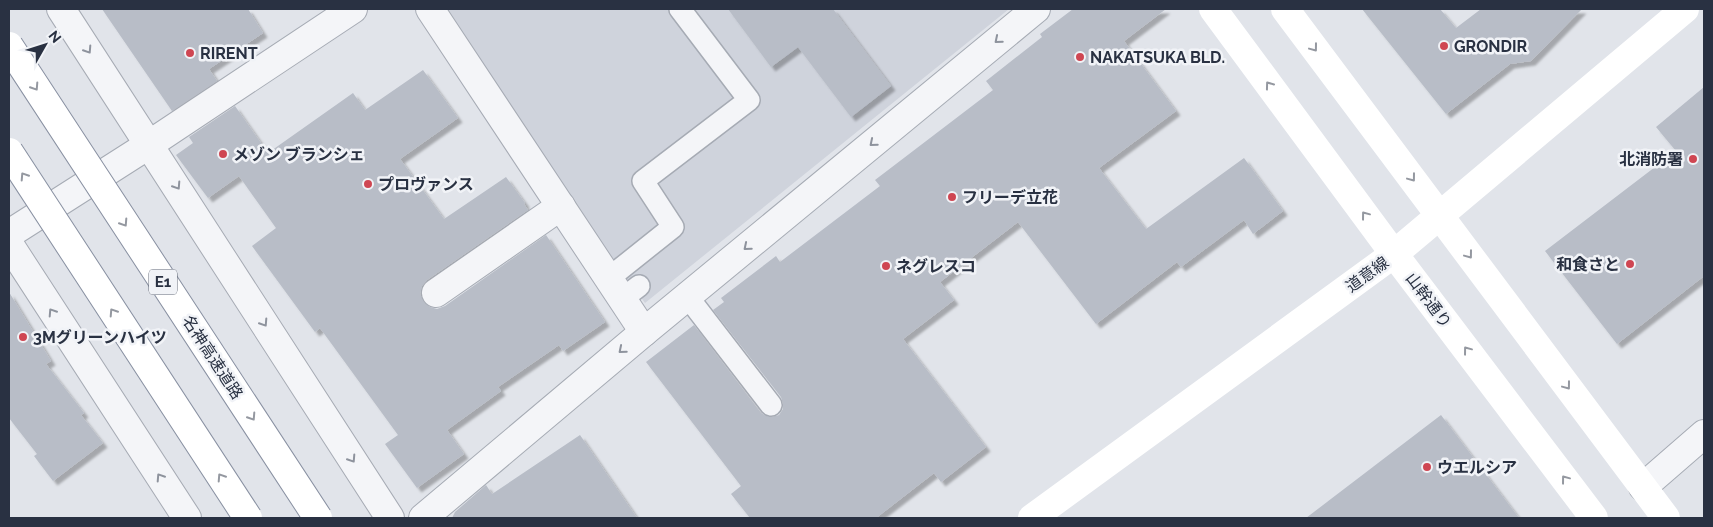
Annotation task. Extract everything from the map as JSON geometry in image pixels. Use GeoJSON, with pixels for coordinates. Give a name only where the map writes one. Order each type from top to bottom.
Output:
{"type":"FeatureCollection","features":[{"type":"Feature","properties":{"kind":"main road","name":"山幹通り"},"geometry":{"type":"LineString","coordinates":[[1213,9],[1394,254],[1594,518]]}},
{"type":"Feature","properties":{"kind":"main road"},"geometry":{"type":"LineString","coordinates":[[1285,9],[1666,518]]}},
{"type":"Feature","properties":{"kind":"main road","name":"道意線"},"geometry":{"type":"LineString","coordinates":[[1046,514],[1394,254],[1685,9]]}},
{"type":"Feature","properties":{"kind":"main road","name":"名神高速道路"},"geometry":{"type":"LineString","coordinates":[[9,46],[318,518]]}},
{"type":"Feature","properties":{"kind":"main road"},"geometry":{"type":"LineString","coordinates":[[9,152],[248,518]]}},
{"type":"Feature","properties":{"kind":"street"},"geometry":{"type":"LineString","coordinates":[[62,9],[390,518]]}},
{"type":"Feature","properties":{"kind":"street"},"geometry":{"type":"LineString","coordinates":[[9,234],[150,144],[354,9]]}},
{"type":"Feature","properties":{"kind":"street"},"geometry":{"type":"LineString","coordinates":[[430,9],[561,206],[623,287],[644,332]]}},
{"type":"Feature","properties":{"kind":"street"},"geometry":{"type":"LineString","coordinates":[[423,518],[687,296],[1036,9]]}},
{"type":"Feature","properties":{"kind":"street"},"geometry":{"type":"LineString","coordinates":[[436,293],[561,206]]}},
{"type":"Feature","properties":{"kind":"street"},"geometry":{"type":"LineString","coordinates":[[9,244],[187,518]]}},
{"type":"Feature","properties":{"kind":"street"},"geometry":{"type":"LineString","coordinates":[[1643,487],[1704,434]]}},
{"type":"Feature","properties":{"kind":"lane"},"geometry":{"type":"LineString","coordinates":[[623,287],[673,227],[643,181],[749,100],[680,9]]}},
{"type":"Feature","properties":{"kind":"lane"},"geometry":{"type":"LineString","coordinates":[[687,296],[771,405]]}},
{"type":"Feature","properties":{"kind":"shaded area"},"geometry":{"type":"Polygon","coordinates":[[[441,9],[1009,9],[645,303],[635,289],[609,278],[441,9]]]}},
{"type":"Feature","properties":{"kind":"building","name":"RIRENT"},"geometry":{"type":"Polygon","coordinates":[[[102,9],[248,9],[263,33],[209,69],[217,81],[172,111],[102,9]]]}},
{"type":"Feature","properties":{"kind":"building"},"geometry":{"type":"Polygon","coordinates":[[[728,9],[833,9],[891,86],[851,117],[798,47],[771,67],[728,9]]]}},
{"type":"Feature","properties":{"kind":"building"},"geometry":{"type":"Polygon","coordinates":[[[1073,9],[1166,9],[1124,41],[1176,111],[1099,168],[1146,229],[1244,158],[1283,211],[1253,234],[1244,220],[1181,267],[1177,262],[1096,324],[1018,222],[940,282],[954,300],[903,339],[986,447],[941,482],[934,473],[876,518],[750,518],[731,494],[741,486],[646,362],[694,325],[761,413],[772,417],[779,415],[783,409],[781,397],[713,310],[724,302],[721,298],[776,256],[780,262],[880,186],[875,180],[993,90],[986,81],[1042,37],[1040,34],[1073,9]]]}},
{"type":"Feature","properties":{"kind":"building","name":"GRONDIR"},"geometry":{"type":"Polygon","coordinates":[[[1362,9],[1440,9],[1456,28],[1481,9],[1582,9],[1531,61],[1510,64],[1446,114],[1362,9]]]}},
{"type":"Feature","properties":{"kind":"building"},"geometry":{"type":"Polygon","coordinates":[[[423,70],[458,118],[400,159],[444,219],[506,177],[528,210],[427,280],[422,286],[420,294],[424,302],[430,307],[437,309],[445,306],[546,235],[605,322],[563,351],[559,345],[498,387],[501,391],[447,430],[464,454],[417,488],[385,444],[398,435],[320,328],[315,332],[252,246],[276,228],[239,176],[208,198],[176,155],[193,143],[189,137],[235,106],[268,153],[353,93],[365,110],[423,70]]]}},
{"type":"Feature","properties":{"kind":"building","name":"和食さと"},"geometry":{"type":"Polygon","coordinates":[[[1704,87],[1704,276],[1617,344],[1545,251],[1676,151],[1656,127],[1704,87]]]}},
{"type":"Feature","properties":{"kind":"building"},"geometry":{"type":"Polygon","coordinates":[[[9,292],[51,361],[46,364],[84,413],[81,415],[103,443],[53,481],[34,456],[37,454],[9,418],[9,292]]]}},
{"type":"Feature","properties":{"kind":"building","name":"ウエルシア"},"geometry":{"type":"Polygon","coordinates":[[[1441,415],[1519,518],[1306,518],[1441,415]]]}},
{"type":"Feature","properties":{"kind":"building"},"geometry":{"type":"Polygon","coordinates":[[[580,435],[637,518],[452,518],[455,512],[486,485],[492,494],[580,435]]]}},
{"type":"Feature","properties":{"kind":"place","name":"GRONDIR"},"geometry":{"type":"Point","coordinates":[1444,46]}},
{"type":"Feature","properties":{"kind":"place","name":"RIRENT"},"geometry":{"type":"Point","coordinates":[190,53]}},
{"type":"Feature","properties":{"kind":"place","name":"NAKATSUKA BLD."},"geometry":{"type":"Point","coordinates":[1080,57]}},
{"type":"Feature","properties":{"kind":"place","name":"メゾン ブランシェ"},"geometry":{"type":"Point","coordinates":[223,154]}},
{"type":"Feature","properties":{"kind":"place","name":"北消防署"},"geometry":{"type":"Point","coordinates":[1693,159]}},
{"type":"Feature","properties":{"kind":"place","name":"プロヴァンス"},"geometry":{"type":"Point","coordinates":[368,184]}},
{"type":"Feature","properties":{"kind":"place","name":"フリーデ立花"},"geometry":{"type":"Point","coordinates":[952,197]}},
{"type":"Feature","properties":{"kind":"place","name":"和食さと"},"geometry":{"type":"Point","coordinates":[1630,264]}},
{"type":"Feature","properties":{"kind":"place","name":"ネグレスコ"},"geometry":{"type":"Point","coordinates":[886,266]}},
{"type":"Feature","properties":{"kind":"place","name":"3Mグリーンハイツ"},"geometry":{"type":"Point","coordinates":[23,337]}},
{"type":"Feature","properties":{"kind":"place","name":"ウエルシア"},"geometry":{"type":"Point","coordinates":[1427,467]}}]}
